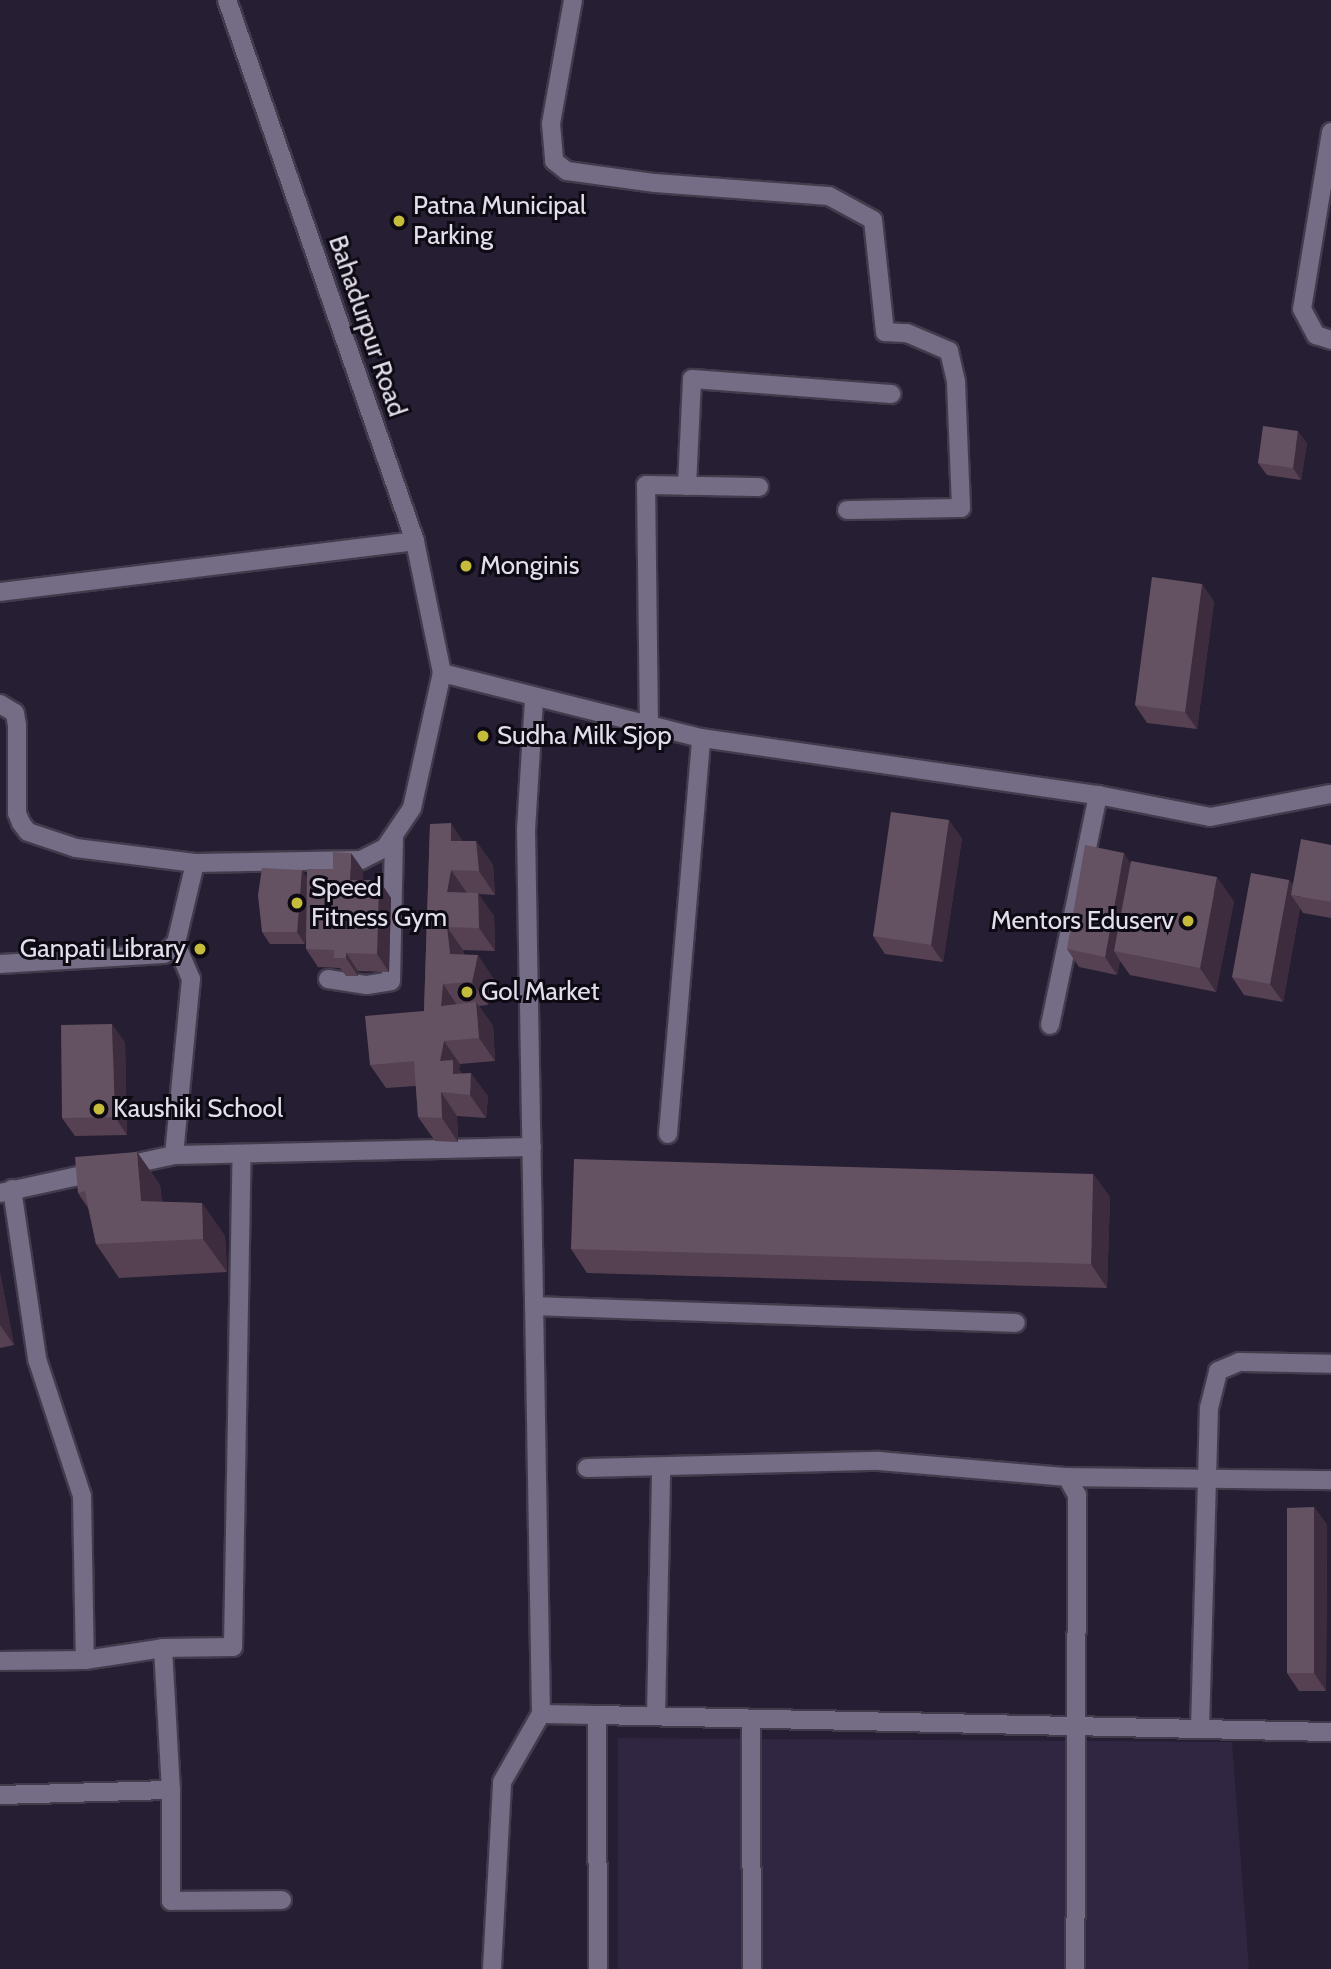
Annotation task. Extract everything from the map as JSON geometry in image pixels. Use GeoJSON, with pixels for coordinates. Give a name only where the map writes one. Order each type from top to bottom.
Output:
{"type":"FeatureCollection","features":[{"type":"Feature","properties":{"kind":"street","name":"Bahadurpur Road"},"geometry":{"type":"LineString","coordinates":[[227,0],[415,541],[442,673]]}},
{"type":"Feature","properties":{"kind":"street"},"geometry":{"type":"LineString","coordinates":[[573,0],[551,124],[554,161],[567,171],[829,195],[873,220],[886,332],[907,333],[949,351],[956,382],[961,508],[848,510]]}},
{"type":"Feature","properties":{"kind":"street"},"geometry":{"type":"LineString","coordinates":[[1331,132],[1302,309],[1316,335],[1331,340]]}},
{"type":"Feature","properties":{"kind":"street"},"geometry":{"type":"LineString","coordinates":[[687,485],[692,379],[891,394]]}},
{"type":"Feature","properties":{"kind":"street"},"geometry":{"type":"LineString","coordinates":[[649,728],[646,485],[759,487]]}},
{"type":"Feature","properties":{"kind":"street"},"geometry":{"type":"LineString","coordinates":[[0,592],[415,541]]}},
{"type":"Feature","properties":{"kind":"street"},"geometry":{"type":"LineString","coordinates":[[0,704],[15,713],[17,813],[28,832],[76,849],[195,863],[360,860],[385,848],[412,808],[442,673],[649,728],[701,738],[1098,795],[1210,817],[1331,794]]}},
{"type":"Feature","properties":{"kind":"street"},"geometry":{"type":"LineString","coordinates":[[492,1969],[502,1782],[541,1714],[526,831],[534,699]]}},
{"type":"Feature","properties":{"kind":"street"},"geometry":{"type":"LineString","coordinates":[[668,1134],[701,738]]}},
{"type":"Feature","properties":{"kind":"street"},"geometry":{"type":"LineString","coordinates":[[1050,1025],[1098,795]]}},
{"type":"Feature","properties":{"kind":"street"},"geometry":{"type":"LineString","coordinates":[[328,979],[367,985],[391,981],[394,835]]}},
{"type":"Feature","properties":{"kind":"street"},"geometry":{"type":"LineString","coordinates":[[0,964],[144,958],[164,954],[176,943],[195,863]]}},
{"type":"Feature","properties":{"kind":"street"},"geometry":{"type":"LineString","coordinates":[[174,1155],[191,1004],[190,969],[176,943]]}},
{"type":"Feature","properties":{"kind":"street"},"geometry":{"type":"LineString","coordinates":[[85,1660],[82,1496],[37,1359],[6,1191],[174,1155],[532,1147]]}},
{"type":"Feature","properties":{"kind":"street"},"geometry":{"type":"LineString","coordinates":[[0,1661],[85,1660],[163,1648],[233,1647],[242,1154]]}},
{"type":"Feature","properties":{"kind":"street"},"geometry":{"type":"LineString","coordinates":[[534,1306],[1016,1323]]}},
{"type":"Feature","properties":{"kind":"street"},"geometry":{"type":"LineString","coordinates":[[1200,1729],[1209,1408],[1218,1371],[1239,1362],[1331,1364]]}},
{"type":"Feature","properties":{"kind":"street"},"geometry":{"type":"LineString","coordinates":[[587,1468],[880,1461],[1067,1476],[1207,1476],[1331,1480]]}},
{"type":"Feature","properties":{"kind":"street"},"geometry":{"type":"LineString","coordinates":[[656,1716],[661,1468]]}},
{"type":"Feature","properties":{"kind":"street"},"geometry":{"type":"LineString","coordinates":[[1067,1476],[1077,1495],[1075,1969]]}},
{"type":"Feature","properties":{"kind":"street"},"geometry":{"type":"LineString","coordinates":[[163,1648],[171,1790],[171,1901],[282,1900]]}},
{"type":"Feature","properties":{"kind":"street"},"geometry":{"type":"LineString","coordinates":[[541,1714],[1331,1732]]}},
{"type":"Feature","properties":{"kind":"street"},"geometry":{"type":"LineString","coordinates":[[597,1715],[598,1969]]}},
{"type":"Feature","properties":{"kind":"street"},"geometry":{"type":"LineString","coordinates":[[751,1719],[752,1969]]}},
{"type":"Feature","properties":{"kind":"street"},"geometry":{"type":"LineString","coordinates":[[0,1795],[171,1790]]}},
{"type":"Feature","properties":{"kind":"shaded area"},"geometry":{"type":"Polygon","coordinates":[[[618,1738],[1232,1742],[1249,1969],[618,1969],[618,1738]]]}},
{"type":"Feature","properties":{"kind":"building"},"geometry":{"type":"Polygon","coordinates":[[[1263,426],[1298,431],[1293,468],[1258,463],[1263,426]]]}},
{"type":"Feature","properties":{"kind":"building"},"geometry":{"type":"Polygon","coordinates":[[[1152,577],[1202,584],[1185,712],[1135,705],[1152,577]]]}},
{"type":"Feature","properties":{"kind":"building"},"geometry":{"type":"Polygon","coordinates":[[[891,812],[949,820],[931,945],[873,936],[891,812]]]}},
{"type":"Feature","properties":{"kind":"building"},"geometry":{"type":"Polygon","coordinates":[[[451,823],[451,841],[476,841],[479,871],[451,870],[447,892],[478,893],[479,928],[447,927],[450,954],[478,955],[472,982],[443,984],[441,1006],[476,1002],[479,1038],[444,1041],[440,1061],[453,1060],[453,1074],[471,1073],[470,1095],[441,1092],[442,1118],[418,1117],[414,1061],[370,1065],[365,1016],[424,1011],[430,824],[451,823]]]}},
{"type":"Feature","properties":{"kind":"building"},"geometry":{"type":"Polygon","coordinates":[[[1301,839],[1331,845],[1331,902],[1291,895],[1301,839]]]}},
{"type":"Feature","properties":{"kind":"building"},"geometry":{"type":"Polygon","coordinates":[[[1085,845],[1124,853],[1105,957],[1067,949],[1085,845]]]}},
{"type":"Feature","properties":{"kind":"building"},"geometry":{"type":"Polygon","coordinates":[[[333,852],[351,853],[350,880],[379,880],[377,954],[346,953],[346,958],[334,958],[334,950],[306,949],[307,869],[333,869],[333,852]]]}},
{"type":"Feature","properties":{"kind":"building"},"geometry":{"type":"Polygon","coordinates":[[[1131,861],[1217,877],[1200,968],[1114,951],[1131,861]]]}},
{"type":"Feature","properties":{"kind":"building"},"geometry":{"type":"Polygon","coordinates":[[[262,868],[302,870],[297,932],[262,932],[258,895],[262,868]]]}},
{"type":"Feature","properties":{"kind":"building"},"geometry":{"type":"Polygon","coordinates":[[[1251,873],[1289,880],[1270,984],[1232,977],[1251,873]]]}},
{"type":"Feature","properties":{"kind":"building","name":"Kaushiki School"},"geometry":{"type":"Polygon","coordinates":[[[112,1024],[115,1117],[62,1118],[61,1025],[112,1024]]]}},
{"type":"Feature","properties":{"kind":"building"},"geometry":{"type":"Polygon","coordinates":[[[137,1152],[141,1201],[202,1203],[203,1239],[96,1244],[85,1191],[78,1193],[75,1157],[137,1152]]]}},
{"type":"Feature","properties":{"kind":"building"},"geometry":{"type":"Polygon","coordinates":[[[574,1159],[1093,1174],[1091,1264],[571,1249],[574,1159]]]}},
{"type":"Feature","properties":{"kind":"building"},"geometry":{"type":"Polygon","coordinates":[[[1314,1507],[1314,1673],[1287,1673],[1287,1508],[1314,1507]]]}},
{"type":"Feature","properties":{"kind":"place","name":"Patna Municipal Parking"},"geometry":{"type":"Point","coordinates":[399,221]}},
{"type":"Feature","properties":{"kind":"place","name":"Monginis"},"geometry":{"type":"Point","coordinates":[466,566]}},
{"type":"Feature","properties":{"kind":"place","name":"Sudha Milk Sjop"},"geometry":{"type":"Point","coordinates":[483,736]}},
{"type":"Feature","properties":{"kind":"place","name":"Speed Fitness Gym"},"geometry":{"type":"Point","coordinates":[297,903]}},
{"type":"Feature","properties":{"kind":"place","name":"Mentors Eduserv"},"geometry":{"type":"Point","coordinates":[1188,921]}},
{"type":"Feature","properties":{"kind":"place","name":"Ganpati Library"},"geometry":{"type":"Point","coordinates":[200,949]}},
{"type":"Feature","properties":{"kind":"place","name":"Gol Market"},"geometry":{"type":"Point","coordinates":[467,992]}},
{"type":"Feature","properties":{"kind":"place","name":"Kaushiki School"},"geometry":{"type":"Point","coordinates":[99,1109]}}]}
